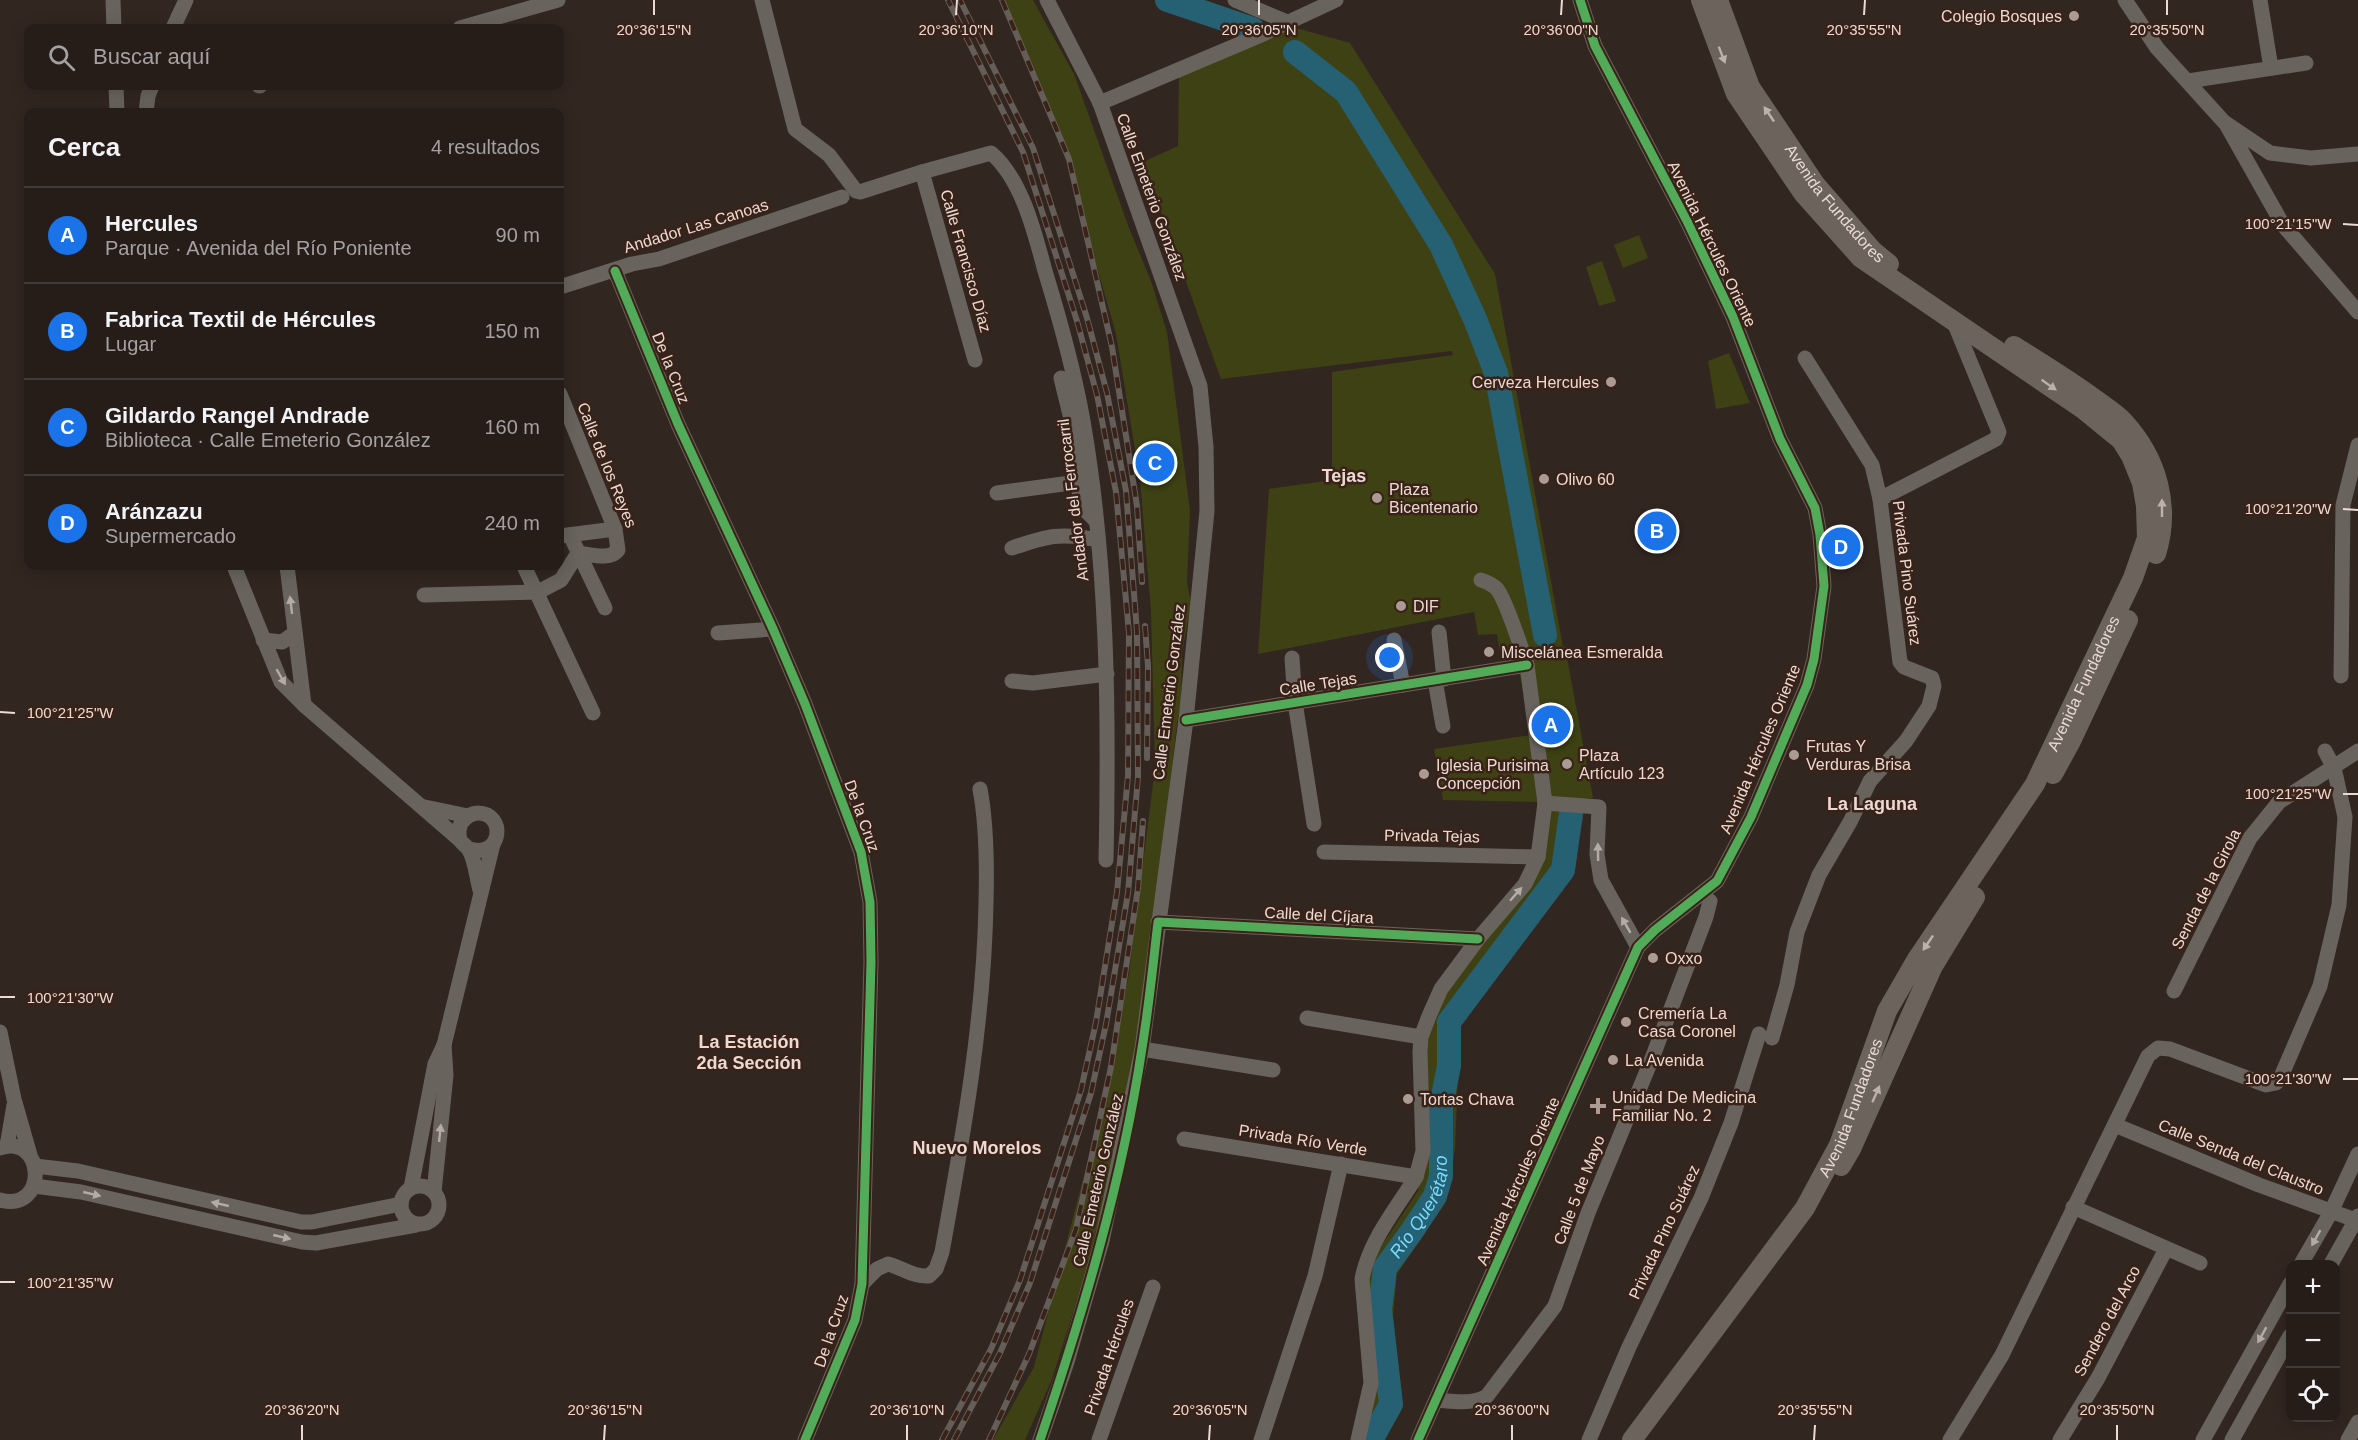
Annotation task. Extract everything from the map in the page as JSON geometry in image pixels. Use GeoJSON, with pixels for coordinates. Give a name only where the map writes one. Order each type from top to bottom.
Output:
{"type":"FeatureCollection","features":[{"type":"Feature","properties":{"kind":"main road","name":"Avenida Fundadores"},"geometry":{"type":"LineString","coordinates":[[1632,1440],[1804,1208],[1839,1145],[1887,1011],[1917,959],[2035,784],[2142,558],[2147,538],[2146,506],[2142,483],[2131,456],[2121,440],[2083,409],[1861,258],[1803,194],[1736,94],[1701,0]]}},
{"type":"Feature","properties":{"kind":"main road","name":"Avenida Fundadores"},"geometry":{"type":"LineString","coordinates":[[1648,1440],[1778,1266],[1817,1209],[1851,1149],[1934,966],[1981,888],[2029,818],[2071,741],[2149,574],[2158,548],[2162,517],[2162,493],[2153,468],[2123,420],[2067,377],[1929,296],[1873,251],[1822,192],[1750,87],[1718,0]]}},
{"type":"Feature","properties":{"kind":"street"},"geometry":{"type":"LineString","coordinates":[[113,0],[114,24]]}},
{"type":"Feature","properties":{"kind":"street"},"geometry":{"type":"LineString","coordinates":[[175,24],[186,0]]}},
{"type":"Feature","properties":{"kind":"street"},"geometry":{"type":"LineString","coordinates":[[472,24],[528,5],[558,0]]}},
{"type":"Feature","properties":{"kind":"street"},"geometry":{"type":"LineString","coordinates":[[762,0],[795,129],[829,155],[851,187],[860,192],[922,171]]}},
{"type":"Feature","properties":{"kind":"street","name":"Calle Emeterio González"},"geometry":{"type":"LineString","coordinates":[[1040,1440],[1067,1362],[1101,1241],[1142,1050],[1186,720],[1206,512],[1206,447],[1200,386],[1100,103],[1047,0]]}},
{"type":"Feature","properties":{"kind":"street"},"geometry":{"type":"LineString","coordinates":[[1235,0],[1287,22]]}},
{"type":"Feature","properties":{"kind":"street"},"geometry":{"type":"LineString","coordinates":[[1100,103],[1261,35],[1336,0]]}},
{"type":"Feature","properties":{"kind":"street","name":"Avenida Hércules Oriente"},"geometry":{"type":"LineString","coordinates":[[1418,1440],[1638,947],[1655,930],[1717,881],[1751,817],[1807,685],[1820,620],[1824,586],[1820,535],[1815,508],[1780,439],[1733,317],[1688,223],[1595,46],[1580,0]]}},
{"type":"Feature","properties":{"kind":"street"},"geometry":{"type":"LineString","coordinates":[[2125,0],[2128,8],[2157,48],[2224,122],[2283,225],[2358,312]]}},
{"type":"Feature","properties":{"kind":"street"},"geometry":{"type":"LineString","coordinates":[[2260,0],[2271,68]]}},
{"type":"Feature","properties":{"kind":"street"},"geometry":{"type":"LineString","coordinates":[[2188,81],[2306,63]]}},
{"type":"Feature","properties":{"kind":"street"},"geometry":{"type":"LineString","coordinates":[[116,90],[117,108]]}},
{"type":"Feature","properties":{"kind":"street"},"geometry":{"type":"LineString","coordinates":[[146,108],[150,90]]}},
{"type":"Feature","properties":{"kind":"street"},"geometry":{"type":"LineString","coordinates":[[2224,122],[2270,153],[2312,158],[2358,153]]}},
{"type":"Feature","properties":{"kind":"street","name":"Andador del Ferrocarril"},"geometry":{"type":"LineString","coordinates":[[922,171],[991,153],[998,159],[1012,179],[1032,225],[1064,334],[1083,421],[1098,540],[1107,674],[1106,860]]}},
{"type":"Feature","properties":{"kind":"street","name":"Calle Francisco Díaz"},"geometry":{"type":"LineString","coordinates":[[922,171],[975,360]]}},
{"type":"Feature","properties":{"kind":"street","name":"Andador Las Canoas"},"geometry":{"type":"LineString","coordinates":[[564,286],[632,264],[659,259],[842,197]]}},
{"type":"Feature","properties":{"kind":"street","name":"De la Cruz"},"geometry":{"type":"LineString","coordinates":[[615,271],[678,424],[773,629],[805,704],[861,852],[870,902],[871,962],[862,1284],[855,1320],[805,1440]]}},
{"type":"Feature","properties":{"kind":"street"},"geometry":{"type":"LineString","coordinates":[[1880,499],[1996,439],[1999,432],[1953,320]]}},
{"type":"Feature","properties":{"kind":"street","name":"Privada Pino Suárez"},"geometry":{"type":"LineString","coordinates":[[1589,1440],[1629,1347],[1701,1198],[1787,986],[1797,932],[1819,875],[1850,822],[1870,781],[1906,741],[1929,706],[1934,686],[1932,678],[1904,667],[1900,662],[1880,499],[1872,465],[1805,358]]}},
{"type":"Feature","properties":{"kind":"street"},"geometry":{"type":"LineString","coordinates":[[1061,378],[1072,426],[1078,482],[1084,509],[1096,521]]}},
{"type":"Feature","properties":{"kind":"street","name":"Calle de los Reyes"},"geometry":{"type":"LineString","coordinates":[[564,404],[618,540],[618,550],[614,555],[578,553]]}},
{"type":"Feature","properties":{"kind":"street"},"geometry":{"type":"LineString","coordinates":[[2341,676],[2343,505],[2358,445]]}},
{"type":"Feature","properties":{"kind":"street"},"geometry":{"type":"LineString","coordinates":[[997,493],[1078,482]]}},
{"type":"Feature","properties":{"kind":"street"},"geometry":{"type":"LineString","coordinates":[[564,535],[615,529]]}},
{"type":"Feature","properties":{"kind":"street"},"geometry":{"type":"LineString","coordinates":[[1012,548],[1061,534],[1098,540]]}},
{"type":"Feature","properties":{"kind":"street"},"geometry":{"type":"LineString","coordinates":[[564,536],[578,553],[604,608]]}},
{"type":"Feature","properties":{"kind":"street"},"geometry":{"type":"LineString","coordinates":[[424,595],[538,592],[561,580],[578,553]]}},
{"type":"Feature","properties":{"kind":"street"},"geometry":{"type":"LineString","coordinates":[[236,570],[281,682],[304,705],[425,807],[441,825],[465,845],[478,852],[494,844]]}},
{"type":"Feature","properties":{"kind":"street"},"geometry":{"type":"LineString","coordinates":[[287,570],[304,705]]}},
{"type":"Feature","properties":{"kind":"street"},"geometry":{"type":"LineString","coordinates":[[526,570],[593,713]]}},
{"type":"Feature","properties":{"kind":"street"},"geometry":{"type":"LineString","coordinates":[[1358,1440],[1371,1383],[1362,1279],[1375,1242],[1416,1177],[1423,1151],[1421,1037],[1441,989],[1478,939],[1525,884],[1538,857],[1545,803],[1527,665],[1498,591],[1489,583],[1481,580]]}},
{"type":"Feature","properties":{"kind":"street"},"geometry":{"type":"LineString","coordinates":[[718,633],[773,629]]}},
{"type":"Feature","properties":{"kind":"street"},"geometry":{"type":"LineString","coordinates":[[1439,632],[1443,726]]}},
{"type":"Feature","properties":{"kind":"street"},"geometry":{"type":"LineString","coordinates":[[263,640],[282,642],[295,633]]}},
{"type":"Feature","properties":{"kind":"street"},"geometry":{"type":"LineString","coordinates":[[1394,640],[1403,685]]}},
{"type":"Feature","properties":{"kind":"street"},"geometry":{"type":"LineString","coordinates":[[1292,658],[1295,702],[1314,824]]}},
{"type":"Feature","properties":{"kind":"street","name":"Calle Tejas"},"geometry":{"type":"LineString","coordinates":[[1186,720],[1527,665]]}},
{"type":"Feature","properties":{"kind":"street"},"geometry":{"type":"LineString","coordinates":[[1012,681],[1033,683],[1107,674]]}},
{"type":"Feature","properties":{"kind":"street"},"geometry":{"type":"LineString","coordinates":[[1950,1440],[2002,1355],[2148,1056],[2158,1048],[2169,1049],[2266,1085],[2276,1083],[2280,1079],[2320,986],[2338,905],[2345,818],[2334,768],[2325,751]]}},
{"type":"Feature","properties":{"kind":"street","name":"Senda de la Girola"},"geometry":{"type":"LineString","coordinates":[[2174,991],[2250,838],[2278,802],[2358,751]]}},
{"type":"Feature","properties":{"kind":"street"},"geometry":{"type":"LineString","coordinates":[[862,1284],[878,1269],[888,1264],[917,1277],[929,1276],[936,1269],[942,1252],[970,1094],[979,1014],[986,932],[986,841],[982,796]]}},
{"type":"Feature","properties":{"kind":"street"},"geometry":{"type":"LineString","coordinates":[[1545,803],[1599,807],[1597,854],[1600,880],[1638,947]]}},
{"type":"Feature","properties":{"kind":"street"},"geometry":{"type":"LineString","coordinates":[[411,1188],[434,1070],[444,1045],[497,831],[492,819],[481,813],[468,816],[425,807]]}},
{"type":"Feature","properties":{"kind":"street"},"geometry":{"type":"LineString","coordinates":[[468,816],[460,826],[481,893]]}},
{"type":"Feature","properties":{"kind":"street","name":"Privada Tejas"},"geometry":{"type":"LineString","coordinates":[[1324,852],[1538,857]]}},
{"type":"Feature","properties":{"kind":"street","name":"Calle 5 de Mayo"},"geometry":{"type":"LineString","coordinates":[[1436,1400],[1469,1402],[1487,1396],[1555,1306],[1588,1213],[1651,1061],[1710,901]]}},
{"type":"Feature","properties":{"kind":"street","name":"Calle del Cíjara"},"geometry":{"type":"LineString","coordinates":[[1158,922],[1478,939]]}},
{"type":"Feature","properties":{"kind":"street"},"geometry":{"type":"LineString","coordinates":[[1307,1018],[1421,1037]]}},
{"type":"Feature","properties":{"kind":"street"},"geometry":{"type":"LineString","coordinates":[[0,1032],[14,1099],[36,1176],[34,1186],[23,1198],[9,1202],[0,1200]]}},
{"type":"Feature","properties":{"kind":"street"},"geometry":{"type":"LineString","coordinates":[[434,1192],[446,1075],[444,1045]]}},
{"type":"Feature","properties":{"kind":"street"},"geometry":{"type":"LineString","coordinates":[[1142,1050],[1273,1070]]}},
{"type":"Feature","properties":{"kind":"street"},"geometry":{"type":"LineString","coordinates":[[14,1099],[11,1129],[3,1147],[20,1148],[32,1161],[302,1222],[312,1222],[400,1204]]}},
{"type":"Feature","properties":{"kind":"street","name":"Calle Senda del Claustro"},"geometry":{"type":"LineString","coordinates":[[2115,1125],[2259,1185],[2331,1212],[2357,1219]]}},
{"type":"Feature","properties":{"kind":"street","name":"Privada Río Verde"},"geometry":{"type":"LineString","coordinates":[[1184,1139],[1416,1177]]}},
{"type":"Feature","properties":{"kind":"street"},"geometry":{"type":"LineString","coordinates":[[2303,1260],[2331,1212],[2358,1154]]}},
{"type":"Feature","properties":{"kind":"street"},"geometry":{"type":"LineString","coordinates":[[1261,1440],[1315,1276],[1341,1164]]}},
{"type":"Feature","properties":{"kind":"street"},"geometry":{"type":"LineString","coordinates":[[34,1186],[81,1192],[302,1242],[316,1243],[426,1224],[434,1219],[439,1210],[439,1200],[428,1187],[411,1188],[404,1195],[400,1204],[402,1213],[408,1221],[416,1225]]}},
{"type":"Feature","properties":{"kind":"street"},"geometry":{"type":"LineString","coordinates":[[2073,1207],[2200,1263]]}},
{"type":"Feature","properties":{"kind":"street"},"geometry":{"type":"LineString","coordinates":[[2333,1260],[2357,1219]]}},
{"type":"Feature","properties":{"kind":"street","name":"Sendero del Arco"},"geometry":{"type":"LineString","coordinates":[[2060,1440],[2098,1378],[2166,1249]]}},
{"type":"Feature","properties":{"kind":"street","name":"Privada Hércules"},"geometry":{"type":"LineString","coordinates":[[1099,1440],[1153,1287]]}},
{"type":"Feature","properties":{"kind":"street"},"geometry":{"type":"LineString","coordinates":[[2203,1440],[2286,1291]]}},
{"type":"Feature","properties":{"kind":"street"},"geometry":{"type":"LineString","coordinates":[[2232,1440],[2286,1343]]}},
{"type":"Feature","properties":{"kind":"street"},"geometry":{"type":"LineString","coordinates":[[2349,1440],[2358,1422]]}},
{"type":"Feature","properties":{"kind":"green space"},"geometry":{"type":"Polygon","coordinates":[[[1000,0],[1033,0],[1074,74],[1129,228],[1151,281],[1167,332],[1190,511],[1187,582],[1191,603],[1182,653],[1181,705],[1177,723],[1152,950],[1119,1142],[1094,1246],[1052,1379],[1025,1440],[993,1440],[1034,1367],[1104,1099],[1129,974],[1155,768],[1151,611],[1140,480],[1116,334],[1063,147],[1018,37],[1000,0]]]}},
{"type":"Feature","properties":{"kind":"green space"},"geometry":{"type":"Polygon","coordinates":[[[1289,26],[1350,43],[1495,274],[1593,798],[1581,799],[1583,820],[1569,873],[1496,971],[1460,1024],[1455,1149],[1446,1202],[1397,1274],[1393,1316],[1403,1407],[1385,1440],[1357,1440],[1367,1425],[1366,1290],[1372,1260],[1418,1191],[1429,1028],[1449,986],[1536,868],[1541,802],[1443,800],[1434,749],[1532,735],[1517,660],[1501,659],[1497,634],[1478,635],[1474,612],[1258,654],[1269,489],[1332,480],[1332,372],[1453,355],[1452,351],[1221,379],[1143,162],[1178,146],[1179,75],[1289,26]]]}},
{"type":"Feature","properties":{"kind":"green space"},"geometry":{"type":"Polygon","coordinates":[[[1639,235],[1648,258],[1623,268],[1614,245],[1639,235]]]}},
{"type":"Feature","properties":{"kind":"green space"},"geometry":{"type":"Polygon","coordinates":[[[1602,261],[1616,301],[1599,306],[1586,267],[1602,261]]]}},
{"type":"Feature","properties":{"kind":"green space"},"geometry":{"type":"Polygon","coordinates":[[[1729,353],[1750,403],[1716,409],[1708,361],[1729,353]]]}},
{"type":"Feature","properties":{"kind":"waterway"},"geometry":{"type":"LineString","coordinates":[[1167,0],[1253,29]]}},
{"type":"Feature","properties":{"kind":"waterway"},"geometry":{"type":"LineString","coordinates":[[1295,52],[1346,92],[1441,245],[1475,319],[1496,373],[1545,635]]}},
{"type":"Feature","properties":{"kind":"waterway","name":"Río Querétaro"},"geometry":{"type":"LineString","coordinates":[[1371,1440],[1391,1404],[1380,1309],[1385,1268],[1435,1196],[1441,1176],[1441,1106],[1449,1066],[1449,1022],[1563,870],[1571,813]]}},
{"type":"Feature","properties":{"kind":"railway"},"geometry":{"type":"LineString","coordinates":[[942,1440],[991,1349],[1020,1280],[1081,1090],[1096,1022],[1117,892],[1128,776],[1129,633],[1116,492],[1097,395],[1077,321],[1023,152],[948,0]]}},
{"type":"Feature","properties":{"kind":"railway"},"geometry":{"type":"LineString","coordinates":[[954,1440],[1000,1353],[1030,1283],[1091,1093],[1106,1024],[1128,893],[1138,777],[1137,632],[1126,491],[1107,393],[1087,318],[1033,148],[960,0]]}},
{"type":"Feature","properties":{"kind":"railway"},"geometry":{"type":"LineString","coordinates":[[1002,0],[1069,159],[1112,347],[1137,506],[1142,582]]}},
{"type":"Feature","properties":{"kind":"railway"},"geometry":{"type":"LineString","coordinates":[[1145,626],[1148,666],[1147,758]]}},
{"type":"Feature","properties":{"kind":"railway"},"geometry":{"type":"LineString","coordinates":[[989,1440],[1029,1354],[1076,1229],[1111,1067],[1138,888],[1143,821]]}},
{"type":"Feature","properties":{"kind":"cycle path"},"geometry":{"type":"LineString","coordinates":[[1418,1440],[1638,947],[1655,930],[1717,881],[1751,817],[1807,685],[1814,659],[1824,586],[1820,535],[1815,508],[1780,439],[1733,317],[1688,223],[1595,46],[1580,0]]}},
{"type":"Feature","properties":{"kind":"cycle path"},"geometry":{"type":"LineString","coordinates":[[615,271],[678,424],[773,629],[805,704],[861,852],[870,902],[871,962],[862,1284],[855,1320],[805,1440]]}},
{"type":"Feature","properties":{"kind":"cycle path"},"geometry":{"type":"LineString","coordinates":[[1186,720],[1527,665]]}},
{"type":"Feature","properties":{"kind":"cycle path"},"geometry":{"type":"LineString","coordinates":[[1040,1440],[1100,1247],[1124,1148],[1144,1032],[1158,922],[1478,939]]}},
{"type":"Feature","properties":{"kind":"place","name":"Colegio Bosques"},"geometry":{"type":"Point","coordinates":[2074,16]}},
{"type":"Feature","properties":{"kind":"place","name":"Cerveza Hercules"},"geometry":{"type":"Point","coordinates":[1611,382]}},
{"type":"Feature","properties":{"kind":"place","name":"Gildardo Rangel Andrade"},"geometry":{"type":"Point","coordinates":[1155,463]}},
{"type":"Feature","properties":{"kind":"place","name":"Olivo 60"},"geometry":{"type":"Point","coordinates":[1544,479]}},
{"type":"Feature","properties":{"kind":"place","name":"Plaza Bicentenario"},"geometry":{"type":"Point","coordinates":[1377,498]}},
{"type":"Feature","properties":{"kind":"place","name":"Fabrica Textil de Hércules"},"geometry":{"type":"Point","coordinates":[1657,531]}},
{"type":"Feature","properties":{"kind":"place","name":"Aránzazu"},"geometry":{"type":"Point","coordinates":[1841,547]}},
{"type":"Feature","properties":{"kind":"place","name":"DIF"},"geometry":{"type":"Point","coordinates":[1401,606]}},
{"type":"Feature","properties":{"kind":"place","name":"Miscelánea Esmeralda"},"geometry":{"type":"Point","coordinates":[1489,652]}},
{"type":"Feature","properties":{"kind":"place","name":"Hercules"},"geometry":{"type":"Point","coordinates":[1551,725]}},
{"type":"Feature","properties":{"kind":"place","name":"Frutas Y Verduras Brisa"},"geometry":{"type":"Point","coordinates":[1794,755]}},
{"type":"Feature","properties":{"kind":"place","name":"Plaza Artículo 123"},"geometry":{"type":"Point","coordinates":[1567,764]}},
{"type":"Feature","properties":{"kind":"place","name":"Iglesia Purisima Concepción"},"geometry":{"type":"Point","coordinates":[1424,774]}},
{"type":"Feature","properties":{"kind":"place","name":"Oxxo"},"geometry":{"type":"Point","coordinates":[1653,958]}},
{"type":"Feature","properties":{"kind":"place","name":"Cremería La Casa Coronel"},"geometry":{"type":"Point","coordinates":[1626,1022]}},
{"type":"Feature","properties":{"kind":"place","name":"La Avenida"},"geometry":{"type":"Point","coordinates":[1613,1060]}},
{"type":"Feature","properties":{"kind":"place","name":"Tortas Chava"},"geometry":{"type":"Point","coordinates":[1408,1099]}},
{"type":"Feature","properties":{"kind":"place","name":"Unidad De Medicina Familiar No. 2"},"geometry":{"type":"Point","coordinates":[1598,1106]}},
{"type":"Feature","properties":{"kind":"district","name":"Tejas"},"geometry":{"type":"Point","coordinates":[1344,476]}},
{"type":"Feature","properties":{"kind":"district","name":"La Laguna"},"geometry":{"type":"Point","coordinates":[1872,804]}},
{"type":"Feature","properties":{"kind":"district","name":"La Estación 2da Sección"},"geometry":{"type":"Point","coordinates":[749,1052]}},
{"type":"Feature","properties":{"kind":"district","name":"Nuevo Morelos"},"geometry":{"type":"Point","coordinates":[977,1148]}}]}
